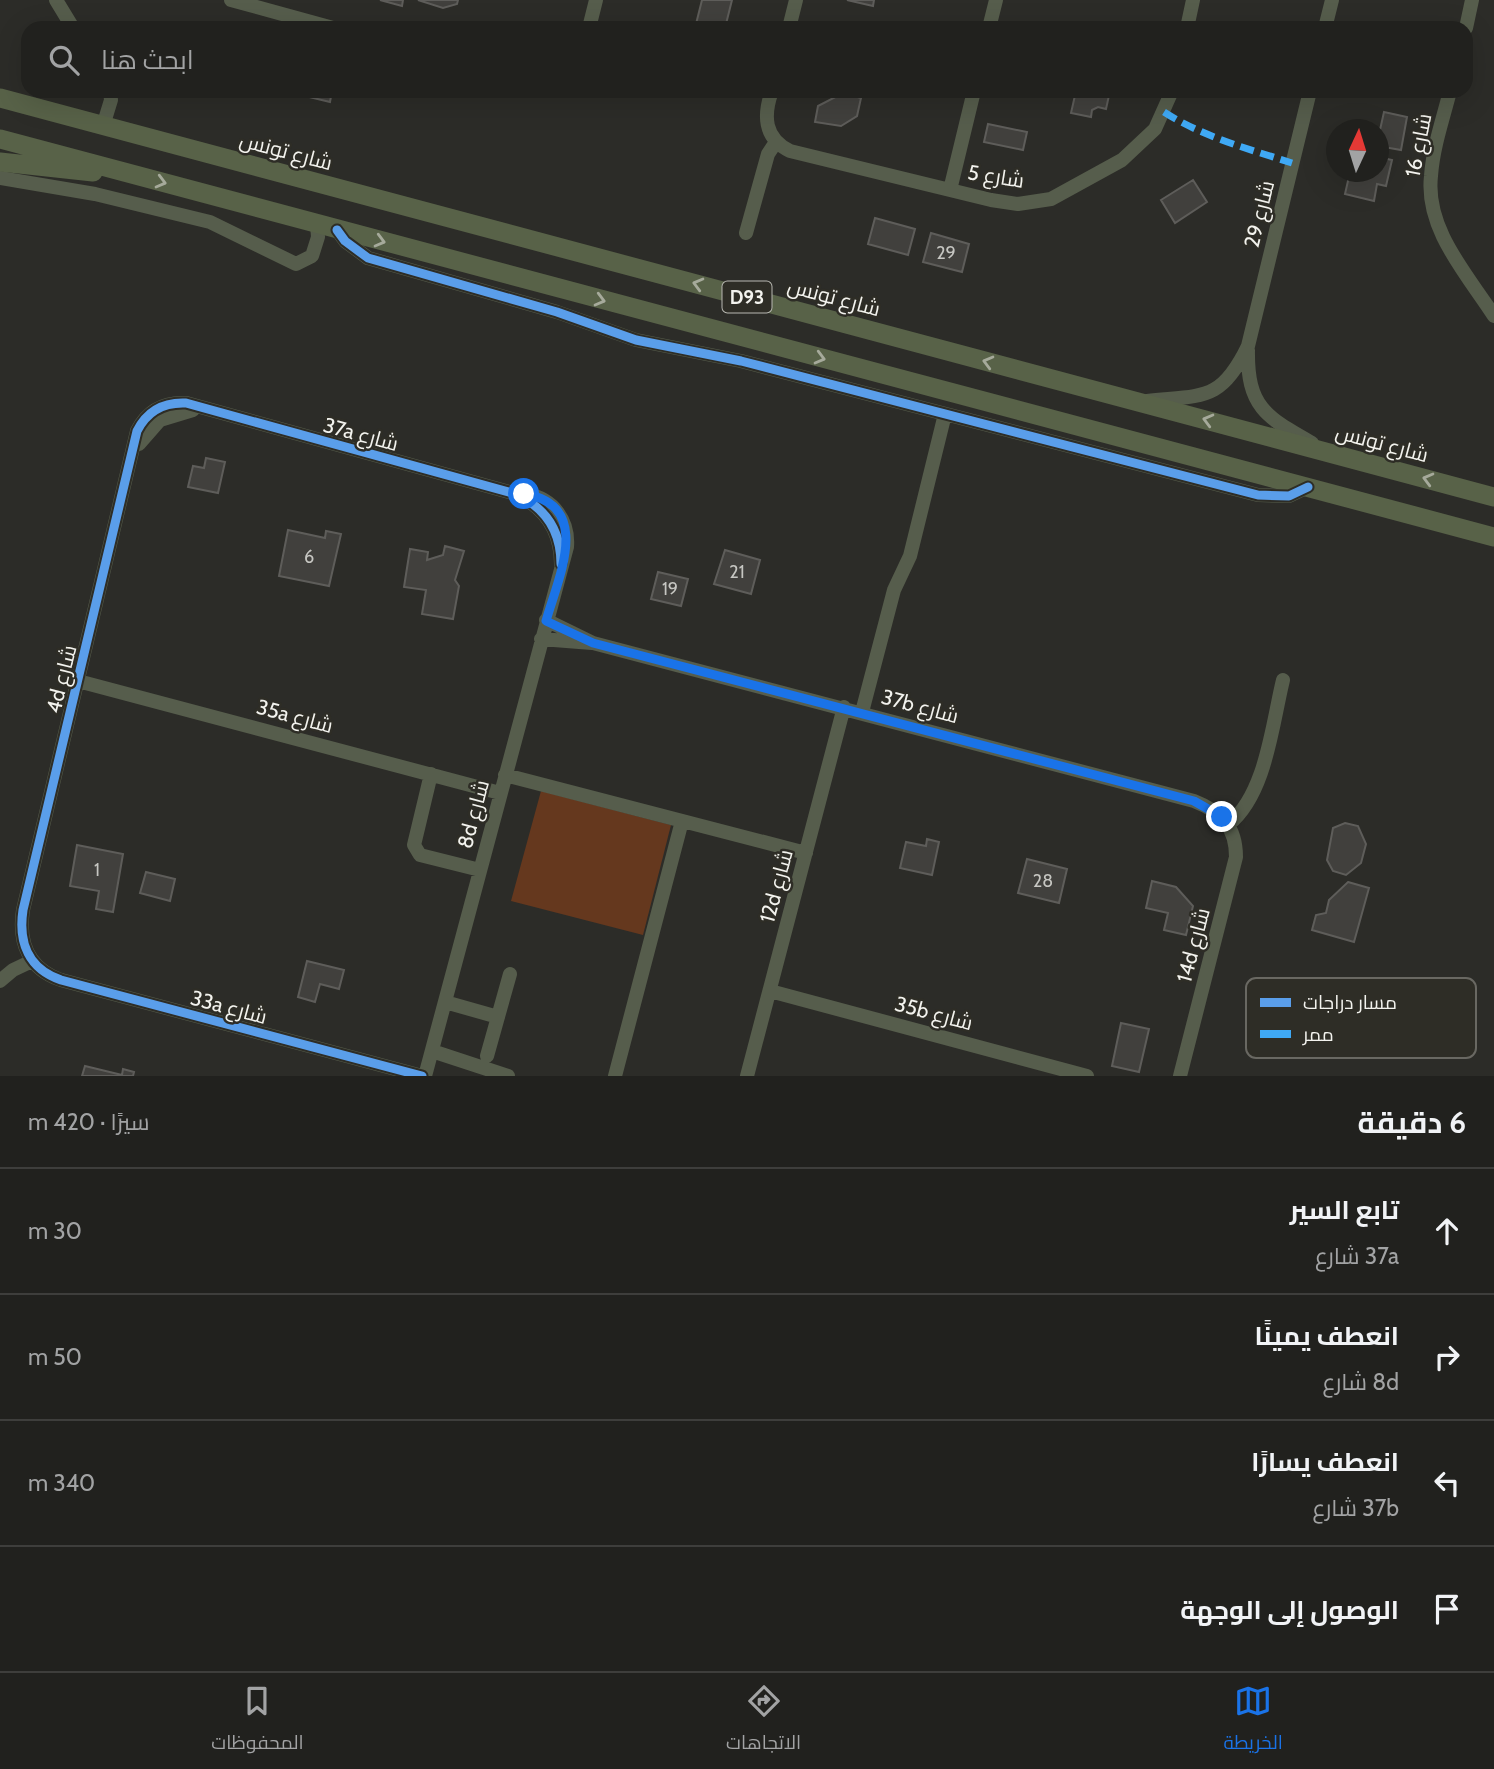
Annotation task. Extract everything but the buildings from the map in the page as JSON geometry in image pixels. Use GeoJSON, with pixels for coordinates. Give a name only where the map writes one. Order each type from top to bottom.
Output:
{"type":"FeatureCollection","features":[{"type":"Feature","properties":{"kind":"main road","name":"شارع تونس"},"geometry":{"type":"LineString","coordinates":[[0,98],[1494,497]]}},
{"type":"Feature","properties":{"kind":"main road","name":"D93"},"geometry":{"type":"LineString","coordinates":[[0,139],[1494,537]]}},
{"type":"Feature","properties":{"kind":"main road"},"geometry":{"type":"LineString","coordinates":[[0,162],[78,172],[119,171]]}},
{"type":"Feature","properties":{"kind":"street"},"geometry":{"type":"LineString","coordinates":[[56,0],[69,21]]}},
{"type":"Feature","properties":{"kind":"street"},"geometry":{"type":"LineString","coordinates":[[231,0],[261,4],[312,21]]}},
{"type":"Feature","properties":{"kind":"street"},"geometry":{"type":"LineString","coordinates":[[591,21],[596,0]]}},
{"type":"Feature","properties":{"kind":"street"},"geometry":{"type":"LineString","coordinates":[[791,21],[796,0]]}},
{"type":"Feature","properties":{"kind":"street"},"geometry":{"type":"LineString","coordinates":[[991,21],[996,0]]}},
{"type":"Feature","properties":{"kind":"street"},"geometry":{"type":"LineString","coordinates":[[1188,21],[1193,0]]}},
{"type":"Feature","properties":{"kind":"street"},"geometry":{"type":"LineString","coordinates":[[1327,21],[1332,0]]}},
{"type":"Feature","properties":{"kind":"street"},"geometry":{"type":"LineString","coordinates":[[1468,21],[1472,0]]}},
{"type":"Feature","properties":{"kind":"street"},"geometry":{"type":"LineString","coordinates":[[103,126],[111,98]]}},
{"type":"Feature","properties":{"kind":"street","name":"شارع 5"},"geometry":{"type":"LineString","coordinates":[[771,98],[765,115],[768,129],[776,142],[790,151],[1018,204],[1060,195],[1134,151],[1155,129],[1169,98]]}},
{"type":"Feature","properties":{"kind":"street","name":"شارع 5"},"geometry":{"type":"LineString","coordinates":[[774,98],[778,129],[789,141],[813,156]]}},
{"type":"Feature","properties":{"kind":"street"},"geometry":{"type":"LineString","coordinates":[[950,190],[972,98]]}},
{"type":"Feature","properties":{"kind":"street","name":"شارع 29"},"geometry":{"type":"LineString","coordinates":[[1138,402],[1203,395],[1217,389],[1236,371],[1248,346],[1308,98]]}},
{"type":"Feature","properties":{"kind":"street","name":"شارع 16"},"geometry":{"type":"LineString","coordinates":[[1448,98],[1431,173],[1433,209],[1443,237],[1494,316]]}},
{"type":"Feature","properties":{"kind":"street"},"geometry":{"type":"LineString","coordinates":[[746,233],[768,154],[776,142]]}},
{"type":"Feature","properties":{"kind":"street"},"geometry":{"type":"LineString","coordinates":[[0,178],[95,194],[211,222],[296,264],[312,256],[318,237],[317,224]]}},
{"type":"Feature","properties":{"kind":"street"},"geometry":{"type":"LineString","coordinates":[[337,230],[351,246],[368,258],[557,312],[626,337],[741,360],[1258,495],[1289,496],[1308,488]]}},
{"type":"Feature","properties":{"kind":"street","name":"شارع 29"},"geometry":{"type":"LineString","coordinates":[[1248,346],[1250,386],[1262,410],[1280,425],[1332,453]]}},
{"type":"Feature","properties":{"kind":"street","name":"37a شارع"},"geometry":{"type":"LineString","coordinates":[[158,415],[205,410],[516,494],[540,498],[555,517]]}},
{"type":"Feature","properties":{"kind":"street"},"geometry":{"type":"LineString","coordinates":[[862,712],[894,590],[910,556],[945,414]]}},
{"type":"Feature","properties":{"kind":"street","name":"4d شارع"},"geometry":{"type":"LineString","coordinates":[[32,961],[22,932],[23,911],[137,431],[158,415]]}},
{"type":"Feature","properties":{"kind":"street","name":"8d شارع"},"geometry":{"type":"LineString","coordinates":[[424,1076],[561,564],[555,517]]}},
{"type":"Feature","properties":{"kind":"street","name":"37b شارع"},"geometry":{"type":"LineString","coordinates":[[546,621],[593,643]]}},
{"type":"Feature","properties":{"kind":"street","name":"37b شارع"},"geometry":{"type":"LineString","coordinates":[[541,639],[593,643],[1194,801],[1213,810],[1229,824]]}},
{"type":"Feature","properties":{"kind":"street"},"geometry":{"type":"LineString","coordinates":[[1229,824],[1246,808],[1256,789],[1283,680]]}},
{"type":"Feature","properties":{"kind":"street","name":"35a شارع"},"geometry":{"type":"LineString","coordinates":[[79,681],[500,793]]}},
{"type":"Feature","properties":{"kind":"street","name":"12d شارع"},"geometry":{"type":"LineString","coordinates":[[747,1076],[844,707]]}},
{"type":"Feature","properties":{"kind":"street"},"geometry":{"type":"LineString","coordinates":[[431,774],[414,845],[420,855],[480,870]]}},
{"type":"Feature","properties":{"kind":"street"},"geometry":{"type":"LineString","coordinates":[[505,775],[806,853]]}},
{"type":"Feature","properties":{"kind":"street"},"geometry":{"type":"LineString","coordinates":[[615,1076],[682,821]]}},
{"type":"Feature","properties":{"kind":"street","name":"14d شارع"},"geometry":{"type":"LineString","coordinates":[[1180,1076],[1234,868],[1236,846],[1229,824]]}},
{"type":"Feature","properties":{"kind":"street"},"geometry":{"type":"LineString","coordinates":[[0,981],[13,970],[32,961]]}},
{"type":"Feature","properties":{"kind":"street","name":"33a شارع"},"geometry":{"type":"LineString","coordinates":[[32,961],[50,976],[61,981],[424,1076]]}},
{"type":"Feature","properties":{"kind":"street"},"geometry":{"type":"LineString","coordinates":[[487,1056],[510,974]]}},
{"type":"Feature","properties":{"kind":"street","name":"35b شارع"},"geometry":{"type":"LineString","coordinates":[[770,991],[1087,1076]]}},
{"type":"Feature","properties":{"kind":"street"},"geometry":{"type":"LineString","coordinates":[[445,1002],[498,1017]]}},
{"type":"Feature","properties":{"kind":"street"},"geometry":{"type":"LineString","coordinates":[[432,1051],[508,1076]]}},
{"type":"Feature","properties":{"kind":"shaded area"},"geometry":{"type":"Polygon","coordinates":[[[541,791],[671,825],[643,935],[511,901],[541,791]]]}},
{"type":"Feature","properties":{"kind":"marked path"},"geometry":{"type":"LineString","coordinates":[[1164,112],[1210,135],[1292,163]]}},
{"type":"Feature","properties":{"kind":"cycle path"},"geometry":{"type":"LineString","coordinates":[[337,230],[345,241],[368,258],[557,312],[636,340],[741,361],[1258,495],[1289,496],[1308,487]]}},
{"type":"Feature","properties":{"kind":"cycle path"},"geometry":{"type":"LineString","coordinates":[[422,1076],[61,980],[41,969],[24,944],[23,910],[137,431],[157,409],[170,404],[186,403],[516,494],[536,506],[550,522],[558,541],[561,564]]}},
{"type":"Feature","properties":{"kind":"route"},"geometry":{"type":"LineString","coordinates":[[524,494],[547,501],[559,513],[567,530],[565,556],[546,621],[571,630],[593,643],[1194,801],[1222,817]]}}]}
